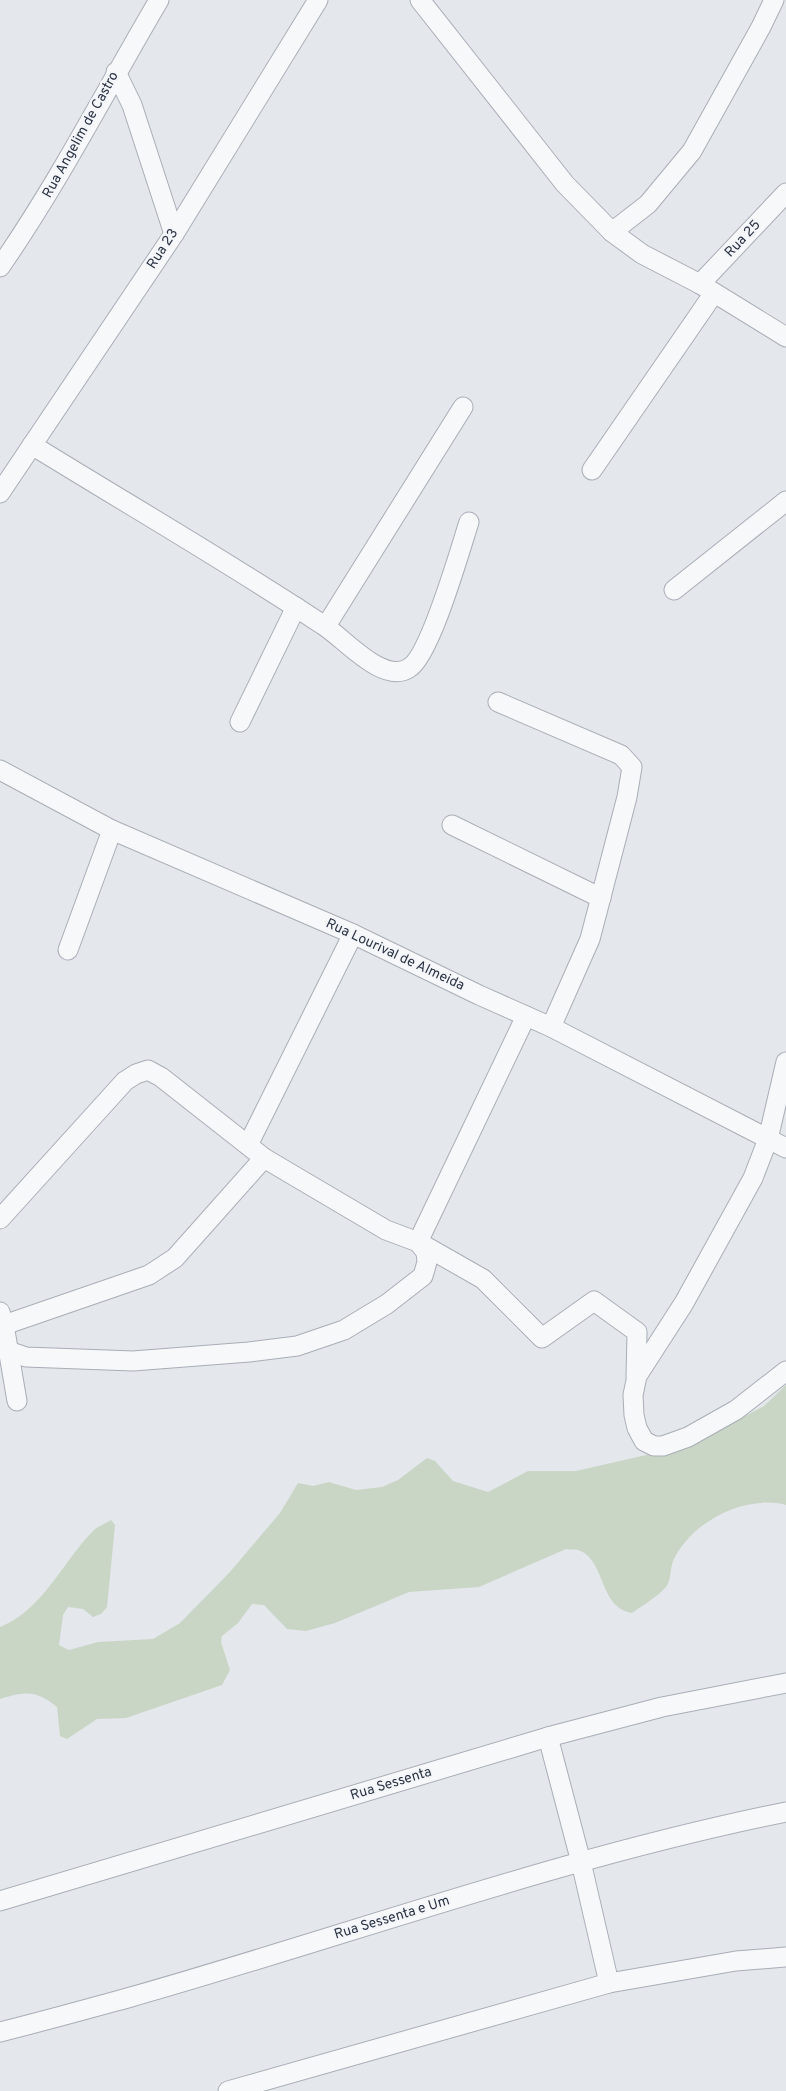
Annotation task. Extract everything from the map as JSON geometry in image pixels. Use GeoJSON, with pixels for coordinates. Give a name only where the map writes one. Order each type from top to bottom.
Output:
{"type":"FeatureCollection","features":[{"type":"Feature","properties":{"kind":"street","name":"Rua Angelim de Castro"},"geometry":{"type":"LineString","coordinates":[[0,267],[33,219],[65,166],[116,72],[159,0]]}},
{"type":"Feature","properties":{"kind":"street","name":"Rua 23"},"geometry":{"type":"LineString","coordinates":[[0,493],[174,234],[318,0]]}},
{"type":"Feature","properties":{"kind":"street"},"geometry":{"type":"LineString","coordinates":[[420,0],[565,184],[612,232],[642,254],[707,289],[786,337]]}},
{"type":"Feature","properties":{"kind":"street"},"geometry":{"type":"LineString","coordinates":[[612,232],[648,204],[692,151],[774,0]]}},
{"type":"Feature","properties":{"kind":"street"},"geometry":{"type":"LineString","coordinates":[[116,72],[132,105],[174,234]]}},
{"type":"Feature","properties":{"kind":"street","name":"Rua 25"},"geometry":{"type":"LineString","coordinates":[[592,470],[707,289],[786,193]]}},
{"type":"Feature","properties":{"kind":"street"},"geometry":{"type":"LineString","coordinates":[[326,626],[463,407]]}},
{"type":"Feature","properties":{"kind":"street"},"geometry":{"type":"LineString","coordinates":[[32,445],[326,626],[380,668],[402,672],[416,663],[428,642],[469,522]]}},
{"type":"Feature","properties":{"kind":"street"},"geometry":{"type":"LineString","coordinates":[[674,590],[786,500]]}},
{"type":"Feature","properties":{"kind":"street"},"geometry":{"type":"LineString","coordinates":[[240,722],[296,608]]}},
{"type":"Feature","properties":{"kind":"street"},"geometry":{"type":"LineString","coordinates":[[498,702],[621,756],[632,767],[627,797],[590,939],[551,1027]]}},
{"type":"Feature","properties":{"kind":"street","name":"Rua Lourival de Almeida"},"geometry":{"type":"LineString","coordinates":[[0,770],[112,830],[353,934],[551,1027],[786,1148]]}},
{"type":"Feature","properties":{"kind":"street"},"geometry":{"type":"LineString","coordinates":[[452,825],[601,898]]}},
{"type":"Feature","properties":{"kind":"street"},"geometry":{"type":"LineString","coordinates":[[68,950],[112,830]]}},
{"type":"Feature","properties":{"kind":"street"},"geometry":{"type":"LineString","coordinates":[[248,1145],[353,934]]}},
{"type":"Feature","properties":{"kind":"street"},"geometry":{"type":"LineString","coordinates":[[418,1242],[526,1016]]}},
{"type":"Feature","properties":{"kind":"street"},"geometry":{"type":"LineString","coordinates":[[786,1062],[768,1139],[753,1178],[684,1304],[636,1376],[633,1395],[637,1428],[644,1441],[654,1446],[664,1446],[688,1437],[736,1410],[786,1371]]}},
{"type":"Feature","properties":{"kind":"street"},"geometry":{"type":"LineString","coordinates":[[0,1219],[125,1081],[143,1071],[151,1071],[162,1077],[264,1158],[386,1230],[418,1242],[483,1280],[542,1338],[594,1301],[637,1332],[636,1381]]}},
{"type":"Feature","properties":{"kind":"street"},"geometry":{"type":"LineString","coordinates":[[17,1401],[2,1318],[148,1275],[174,1258],[264,1158]]}},
{"type":"Feature","properties":{"kind":"street"},"geometry":{"type":"LineString","coordinates":[[8,1350],[26,1357],[133,1361],[249,1352],[297,1346],[344,1330],[387,1304],[415,1284],[423,1276],[427,1262],[426,1252],[418,1242]]}},
{"type":"Feature","properties":{"kind":"street","name":"Rua Sessenta"},"geometry":{"type":"LineString","coordinates":[[0,1901],[548,1737],[662,1706],[786,1683]]}},
{"type":"Feature","properties":{"kind":"street"},"geometry":{"type":"LineString","coordinates":[[548,1737],[581,1862],[609,1983]]}},
{"type":"Feature","properties":{"kind":"street","name":"Rua Sessenta e Um"},"geometry":{"type":"LineString","coordinates":[[0,2032],[131,1997],[452,1899],[581,1862],[711,1827],[786,1812]]}},
{"type":"Feature","properties":{"kind":"street"},"geometry":{"type":"LineString","coordinates":[[228,2091],[484,2020],[609,1983],[736,1961],[786,1957]]}},
{"type":"Feature","properties":{"kind":"green space"},"geometry":{"type":"Polygon","coordinates":[[[786,1385],[786,1505],[770,1503],[753,1504],[720,1514],[706,1523],[692,1534],[681,1547],[673,1561],[669,1582],[666,1587],[632,1613],[621,1609],[613,1602],[587,1555],[578,1550],[566,1549],[479,1587],[409,1592],[335,1623],[306,1631],[287,1629],[264,1605],[252,1604],[238,1623],[222,1636],[221,1642],[230,1670],[222,1685],[126,1718],[97,1719],[67,1739],[60,1736],[57,1707],[50,1701],[30,1694],[17,1694],[0,1699],[0,1627],[28,1609],[51,1584],[94,1530],[111,1520],[115,1525],[107,1607],[101,1614],[93,1617],[83,1609],[68,1607],[63,1615],[59,1645],[69,1650],[98,1642],[153,1639],[180,1623],[229,1573],[280,1513],[298,1483],[313,1486],[329,1482],[356,1490],[382,1487],[398,1480],[427,1458],[435,1461],[453,1481],[488,1492],[528,1471],[576,1471],[690,1445],[764,1406],[786,1385]]]}}]}
